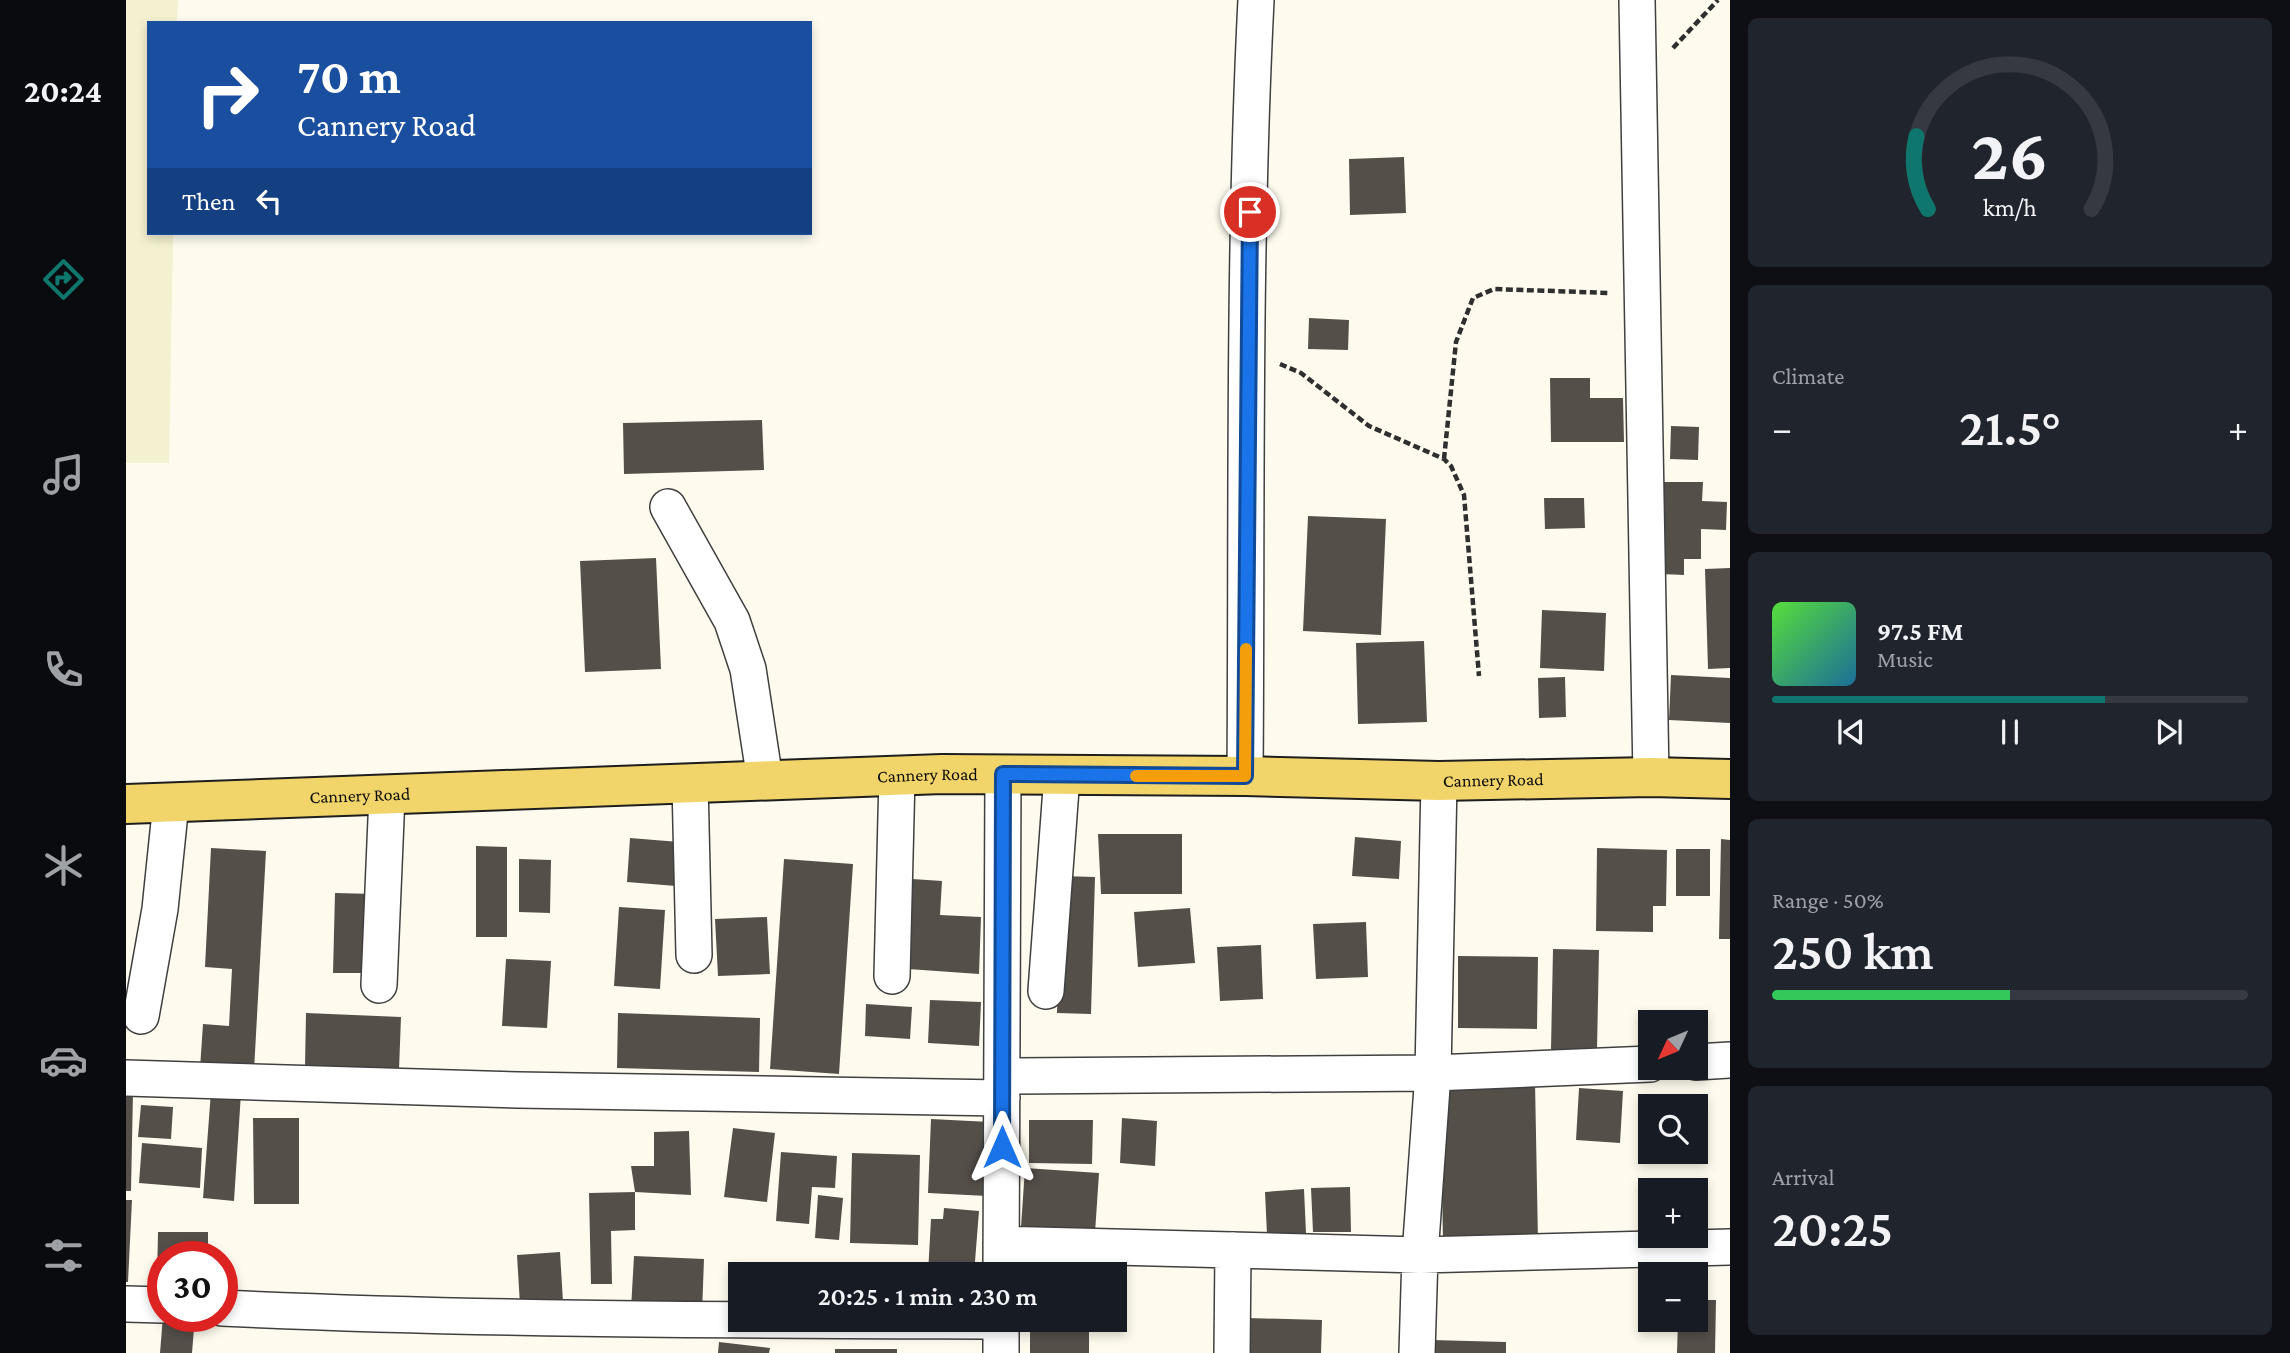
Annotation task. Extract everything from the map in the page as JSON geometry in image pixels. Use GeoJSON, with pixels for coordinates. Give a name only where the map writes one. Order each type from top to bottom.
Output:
{"type":"FeatureCollection","features":[{"type":"Feature","properties":{"kind":"main road","name":"Cannery Road"},"geometry":{"type":"LineString","coordinates":[[126,804],[765,780],[1003,774],[1439,781],[1651,777],[1730,779]]}},
{"type":"Feature","properties":{"kind":"street"},"geometry":{"type":"LineString","coordinates":[[1245,776],[1247,350],[1256,0]]}},
{"type":"Feature","properties":{"kind":"street"},"geometry":{"type":"LineString","coordinates":[[1637,0],[1651,777]]}},
{"type":"Feature","properties":{"kind":"street"},"geometry":{"type":"LineString","coordinates":[[668,507],[732,621],[748,669],[765,780]]}},
{"type":"Feature","properties":{"kind":"street"},"geometry":{"type":"LineString","coordinates":[[1003,774],[1001,1259],[1233,1250],[1420,1255],[1730,1247]]}},
{"type":"Feature","properties":{"kind":"street"},"geometry":{"type":"LineString","coordinates":[[1046,991],[1062,775]]}},
{"type":"Feature","properties":{"kind":"street"},"geometry":{"type":"LineString","coordinates":[[892,976],[897,776]]}},
{"type":"Feature","properties":{"kind":"street"},"geometry":{"type":"LineString","coordinates":[[1417,1353],[1420,1255],[1433,1073],[1439,781]]}},
{"type":"Feature","properties":{"kind":"street"},"geometry":{"type":"LineString","coordinates":[[690,783],[694,955]]}},
{"type":"Feature","properties":{"kind":"street"},"geometry":{"type":"LineString","coordinates":[[379,985],[387,795]]}},
{"type":"Feature","properties":{"kind":"street"},"geometry":{"type":"LineString","coordinates":[[141,1016],[160,909],[171,803]]}},
{"type":"Feature","properties":{"kind":"street"},"geometry":{"type":"LineString","coordinates":[[1708,1061],[1730,1060]]}},
{"type":"Feature","properties":{"kind":"street"},"geometry":{"type":"LineString","coordinates":[[126,1078],[518,1090],[1002,1087],[1638,1064]]}},
{"type":"Feature","properties":{"kind":"street"},"geometry":{"type":"LineString","coordinates":[[1232,1353],[1233,1250]]}},
{"type":"Feature","properties":{"kind":"street"},"geometry":{"type":"LineString","coordinates":[[126,1304],[147,1305]]}},
{"type":"Feature","properties":{"kind":"street"},"geometry":{"type":"LineString","coordinates":[[238,1309],[379,1315],[728,1323]]}},
{"type":"Feature","properties":{"kind":"path"},"geometry":{"type":"LineString","coordinates":[[1639,84],[1718,0]]}},
{"type":"Feature","properties":{"kind":"path"},"geometry":{"type":"LineString","coordinates":[[1444,459],[1456,342],[1473,298],[1494,289],[1642,295]]}},
{"type":"Feature","properties":{"kind":"path"},"geometry":{"type":"LineString","coordinates":[[1247,350],[1301,373],[1369,426],[1444,459],[1451,466],[1464,495],[1479,676]]}},
{"type":"Feature","properties":{"kind":"shaded area"},"geometry":{"type":"Polygon","coordinates":[[[126,0],[178,0],[177,21],[147,21],[147,235],[173,235],[169,463],[126,463],[126,0]]]}},
{"type":"Feature","properties":{"kind":"building"},"geometry":{"type":"Polygon","coordinates":[[[1404,157],[1406,213],[1350,215],[1349,159],[1404,157]]]}},
{"type":"Feature","properties":{"kind":"building"},"geometry":{"type":"Polygon","coordinates":[[[1309,318],[1349,320],[1348,350],[1308,349],[1309,318]]]}},
{"type":"Feature","properties":{"kind":"building"},"geometry":{"type":"Polygon","coordinates":[[[1550,378],[1590,378],[1590,398],[1623,398],[1624,442],[1551,442],[1550,378]]]}},
{"type":"Feature","properties":{"kind":"building"},"geometry":{"type":"Polygon","coordinates":[[[762,420],[764,470],[624,474],[623,423],[762,420]]]}},
{"type":"Feature","properties":{"kind":"building"},"geometry":{"type":"Polygon","coordinates":[[[1671,426],[1699,427],[1698,460],[1670,459],[1671,426]]]}},
{"type":"Feature","properties":{"kind":"building"},"geometry":{"type":"Polygon","coordinates":[[[1663,482],[1703,482],[1702,501],[1727,502],[1726,530],[1701,529],[1701,559],[1684,559],[1684,575],[1661,574],[1663,482]]]}},
{"type":"Feature","properties":{"kind":"building"},"geometry":{"type":"Polygon","coordinates":[[[1544,498],[1584,498],[1585,528],[1545,529],[1544,498]]]}},
{"type":"Feature","properties":{"kind":"building"},"geometry":{"type":"Polygon","coordinates":[[[1308,516],[1386,519],[1381,635],[1303,631],[1308,516]]]}},
{"type":"Feature","properties":{"kind":"building"},"geometry":{"type":"Polygon","coordinates":[[[656,558],[661,669],[585,672],[580,561],[656,558]]]}},
{"type":"Feature","properties":{"kind":"building"},"geometry":{"type":"Polygon","coordinates":[[[1730,568],[1730,668],[1708,669],[1705,569],[1730,568]]]}},
{"type":"Feature","properties":{"kind":"building"},"geometry":{"type":"Polygon","coordinates":[[[1542,610],[1606,613],[1604,671],[1540,668],[1542,610]]]}},
{"type":"Feature","properties":{"kind":"building"},"geometry":{"type":"Polygon","coordinates":[[[1424,641],[1427,722],[1358,724],[1356,643],[1424,641]]]}},
{"type":"Feature","properties":{"kind":"building"},"geometry":{"type":"Polygon","coordinates":[[[1671,675],[1730,678],[1730,723],[1669,720],[1671,675]]]}},
{"type":"Feature","properties":{"kind":"building"},"geometry":{"type":"Polygon","coordinates":[[[1565,677],[1566,717],[1539,718],[1538,678],[1565,677]]]}},
{"type":"Feature","properties":{"kind":"building"},"geometry":{"type":"Polygon","coordinates":[[[1098,834],[1182,834],[1182,894],[1101,894],[1098,834]]]}},
{"type":"Feature","properties":{"kind":"building"},"geometry":{"type":"Polygon","coordinates":[[[1355,837],[1401,841],[1399,879],[1352,876],[1355,837]]]}},
{"type":"Feature","properties":{"kind":"building"},"geometry":{"type":"Polygon","coordinates":[[[630,838],[679,842],[676,886],[627,882],[630,838]]]}},
{"type":"Feature","properties":{"kind":"building"},"geometry":{"type":"Polygon","coordinates":[[[1721,839],[1730,840],[1730,939],[1719,939],[1721,839]]]}},
{"type":"Feature","properties":{"kind":"building"},"geometry":{"type":"Polygon","coordinates":[[[476,846],[507,847],[507,937],[476,937],[476,846]]]}},
{"type":"Feature","properties":{"kind":"building"},"geometry":{"type":"Polygon","coordinates":[[[211,848],[266,851],[254,1071],[200,1068],[203,1024],[229,1026],[232,969],[205,967],[211,848]]]}},
{"type":"Feature","properties":{"kind":"building"},"geometry":{"type":"Polygon","coordinates":[[[1597,848],[1667,850],[1666,906],[1653,906],[1653,932],[1596,931],[1597,848]]]}},
{"type":"Feature","properties":{"kind":"building"},"geometry":{"type":"Polygon","coordinates":[[[1676,849],[1710,849],[1710,896],[1676,896],[1676,849]]]}},
{"type":"Feature","properties":{"kind":"building"},"geometry":{"type":"Polygon","coordinates":[[[519,859],[551,860],[550,913],[519,912],[519,859]]]}},
{"type":"Feature","properties":{"kind":"building"},"geometry":{"type":"Polygon","coordinates":[[[784,859],[853,864],[839,1074],[770,1069],[784,859]]]}},
{"type":"Feature","properties":{"kind":"building"},"geometry":{"type":"Polygon","coordinates":[[[1061,876],[1095,877],[1091,1014],[1057,1013],[1061,876]]]}},
{"type":"Feature","properties":{"kind":"building"},"geometry":{"type":"Polygon","coordinates":[[[912,879],[942,881],[940,915],[981,917],[979,974],[908,969],[912,879]]]}},
{"type":"Feature","properties":{"kind":"building"},"geometry":{"type":"Polygon","coordinates":[[[335,893],[375,894],[374,973],[333,973],[335,893]]]}},
{"type":"Feature","properties":{"kind":"building"},"geometry":{"type":"Polygon","coordinates":[[[619,907],[665,910],[660,989],[614,986],[619,907]]]}},
{"type":"Feature","properties":{"kind":"building"},"geometry":{"type":"Polygon","coordinates":[[[1190,908],[1195,963],[1138,967],[1134,912],[1190,908]]]}},
{"type":"Feature","properties":{"kind":"building"},"geometry":{"type":"Polygon","coordinates":[[[767,917],[770,974],[718,976],[715,919],[767,917]]]}},
{"type":"Feature","properties":{"kind":"building"},"geometry":{"type":"Polygon","coordinates":[[[1366,922],[1368,977],[1316,979],[1313,924],[1366,922]]]}},
{"type":"Feature","properties":{"kind":"building"},"geometry":{"type":"Polygon","coordinates":[[[1261,945],[1263,999],[1220,1001],[1217,947],[1261,945]]]}},
{"type":"Feature","properties":{"kind":"building"},"geometry":{"type":"Polygon","coordinates":[[[1553,949],[1599,950],[1597,1050],[1551,1049],[1553,949]]]}},
{"type":"Feature","properties":{"kind":"building"},"geometry":{"type":"Polygon","coordinates":[[[1458,956],[1538,957],[1537,1029],[1458,1028],[1458,956]]]}},
{"type":"Feature","properties":{"kind":"building"},"geometry":{"type":"Polygon","coordinates":[[[506,959],[551,961],[547,1028],[502,1026],[506,959]]]}},
{"type":"Feature","properties":{"kind":"building"},"geometry":{"type":"Polygon","coordinates":[[[930,1000],[981,1002],[979,1046],[928,1043],[930,1000]]]}},
{"type":"Feature","properties":{"kind":"building"},"geometry":{"type":"Polygon","coordinates":[[[866,1004],[912,1007],[910,1039],[865,1036],[866,1004]]]}},
{"type":"Feature","properties":{"kind":"building"},"geometry":{"type":"Polygon","coordinates":[[[306,1013],[401,1017],[399,1070],[305,1066],[306,1013]]]}},
{"type":"Feature","properties":{"kind":"building"},"geometry":{"type":"Polygon","coordinates":[[[618,1013],[760,1018],[759,1072],[617,1068],[618,1013]]]}},
{"type":"Feature","properties":{"kind":"building"},"geometry":{"type":"Polygon","coordinates":[[[1535,1082],[1538,1241],[1443,1242],[1440,1083],[1535,1082]]]}},
{"type":"Feature","properties":{"kind":"building"},"geometry":{"type":"Polygon","coordinates":[[[1579,1088],[1623,1091],[1620,1143],[1576,1140],[1579,1088]]]}},
{"type":"Feature","properties":{"kind":"building"},"geometry":{"type":"Polygon","coordinates":[[[211,1091],[241,1093],[234,1201],[203,1198],[211,1091]]]}},
{"type":"Feature","properties":{"kind":"building"},"geometry":{"type":"Polygon","coordinates":[[[126,1092],[133,1092],[131,1191],[126,1191],[126,1092]]]}},
{"type":"Feature","properties":{"kind":"building"},"geometry":{"type":"Polygon","coordinates":[[[141,1105],[173,1107],[171,1139],[138,1137],[141,1105]]]}},
{"type":"Feature","properties":{"kind":"building"},"geometry":{"type":"Polygon","coordinates":[[[253,1118],[299,1118],[299,1204],[254,1204],[253,1118]]]}},
{"type":"Feature","properties":{"kind":"building"},"geometry":{"type":"Polygon","coordinates":[[[1122,1118],[1157,1121],[1155,1166],[1120,1163],[1122,1118]]]}},
{"type":"Feature","properties":{"kind":"building"},"geometry":{"type":"Polygon","coordinates":[[[931,1119],[990,1122],[987,1196],[928,1193],[931,1119]]]}},
{"type":"Feature","properties":{"kind":"building"},"geometry":{"type":"Polygon","coordinates":[[[1029,1120],[1093,1120],[1092,1164],[1029,1163],[1029,1120]]]}},
{"type":"Feature","properties":{"kind":"building"},"geometry":{"type":"Polygon","coordinates":[[[733,1128],[775,1133],[767,1202],[724,1197],[733,1128]]]}},
{"type":"Feature","properties":{"kind":"building"},"geometry":{"type":"Polygon","coordinates":[[[689,1131],[691,1195],[635,1192],[631,1166],[654,1166],[654,1132],[689,1131]]]}},
{"type":"Feature","properties":{"kind":"building"},"geometry":{"type":"Polygon","coordinates":[[[142,1143],[202,1148],[200,1188],[139,1183],[142,1143]]]}},
{"type":"Feature","properties":{"kind":"building"},"geometry":{"type":"Polygon","coordinates":[[[781,1152],[837,1156],[835,1188],[812,1187],[809,1224],[776,1221],[781,1152]]]}},
{"type":"Feature","properties":{"kind":"building"},"geometry":{"type":"Polygon","coordinates":[[[852,1153],[920,1155],[918,1245],[850,1243],[852,1153]]]}},
{"type":"Feature","properties":{"kind":"building"},"geometry":{"type":"Polygon","coordinates":[[[1025,1168],[1099,1173],[1095,1233],[1021,1227],[1025,1168]]]}},
{"type":"Feature","properties":{"kind":"building"},"geometry":{"type":"Polygon","coordinates":[[[1350,1187],[1351,1232],[1313,1232],[1311,1188],[1350,1187]]]}},
{"type":"Feature","properties":{"kind":"building"},"geometry":{"type":"Polygon","coordinates":[[[1304,1189],[1306,1233],[1267,1235],[1265,1192],[1304,1189]]]}},
{"type":"Feature","properties":{"kind":"building"},"geometry":{"type":"Polygon","coordinates":[[[635,1192],[635,1230],[611,1231],[612,1284],[591,1284],[589,1193],[635,1192]]]}},
{"type":"Feature","properties":{"kind":"building"},"geometry":{"type":"Polygon","coordinates":[[[818,1195],[843,1198],[839,1240],[815,1238],[818,1195]]]}},
{"type":"Feature","properties":{"kind":"building"},"geometry":{"type":"Polygon","coordinates":[[[126,1200],[132,1200],[128,1282],[126,1282],[126,1200]]]}},
{"type":"Feature","properties":{"kind":"building"},"geometry":{"type":"Polygon","coordinates":[[[944,1208],[979,1211],[975,1262],[929,1262],[931,1219],[943,1219],[944,1208]]]}},
{"type":"Feature","properties":{"kind":"building"},"geometry":{"type":"Polygon","coordinates":[[[158,1232],[208,1232],[208,1241],[158,1241],[158,1232]]]}},
{"type":"Feature","properties":{"kind":"building"},"geometry":{"type":"Polygon","coordinates":[[[560,1252],[563,1302],[520,1305],[517,1255],[560,1252]]]}},
{"type":"Feature","properties":{"kind":"building"},"geometry":{"type":"Polygon","coordinates":[[[634,1256],[704,1259],[702,1313],[631,1309],[634,1256]]]}},
{"type":"Feature","properties":{"kind":"building"},"geometry":{"type":"Polygon","coordinates":[[[1708,1300],[1716,1300],[1715,1353],[1677,1353],[1678,1332],[1708,1332],[1708,1300]]]}},
{"type":"Feature","properties":{"kind":"building"},"geometry":{"type":"Polygon","coordinates":[[[1247,1318],[1322,1320],[1321,1353],[1247,1353],[1247,1318]]]}},
{"type":"Feature","properties":{"kind":"building"},"geometry":{"type":"Polygon","coordinates":[[[162,1332],[194,1332],[192,1353],[160,1353],[162,1332]]]}},
{"type":"Feature","properties":{"kind":"building"},"geometry":{"type":"Polygon","coordinates":[[[1030,1332],[1089,1332],[1089,1353],[1030,1353],[1030,1332]]]}},
{"type":"Feature","properties":{"kind":"building"},"geometry":{"type":"Polygon","coordinates":[[[1432,1340],[1506,1342],[1506,1353],[1432,1353],[1432,1340]]]}},
{"type":"Feature","properties":{"kind":"building"},"geometry":{"type":"Polygon","coordinates":[[[719,1342],[770,1348],[769,1353],[718,1353],[719,1342]]]}},
{"type":"Feature","properties":{"kind":"building"},"geometry":{"type":"Polygon","coordinates":[[[835,1349],[897,1349],[897,1353],[835,1353],[835,1349]]]}},
{"type":"Feature","properties":{"kind":"slow traffic"},"geometry":{"type":"LineString","coordinates":[[1136,776],[1245,776],[1246,649]]}},
{"type":"Feature","properties":{"kind":"route"},"geometry":{"type":"LineString","coordinates":[[1002,1147],[1003,774],[1245,776],[1250,212]]}}]}
